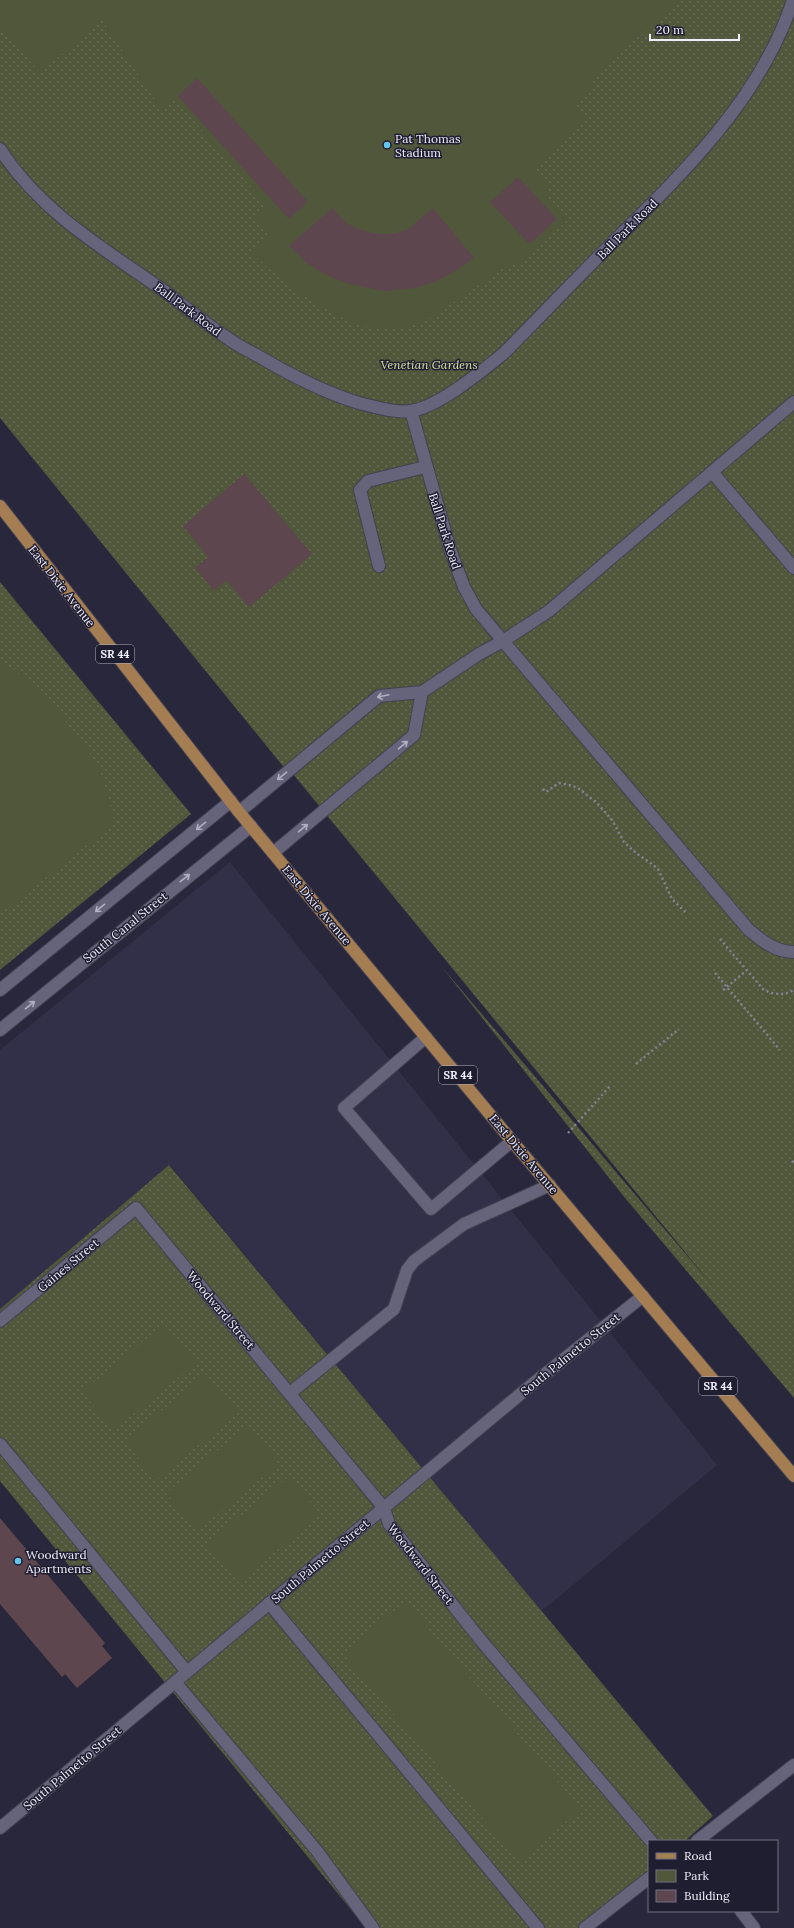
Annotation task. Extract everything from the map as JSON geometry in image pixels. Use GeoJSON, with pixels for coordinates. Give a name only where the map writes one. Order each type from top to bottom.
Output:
{"type":"FeatureCollection","features":[{"type":"Feature","properties":{"kind":"main road","name":"East Dixie Avenue"},"geometry":{"type":"LineString","coordinates":[[0,506],[239,812],[512,1141],[643,1296]]}},
{"type":"Feature","properties":{"kind":"main road","name":"SR 44"},"geometry":{"type":"LineString","coordinates":[[643,1296],[794,1476]]}},
{"type":"Feature","properties":{"kind":"street","name":"Ball Park Road"},"geometry":{"type":"LineString","coordinates":[[0,149],[11,167],[49,208],[94,243],[161,289],[227,338],[302,382],[342,398],[384,410],[410,411],[434,403],[482,371],[503,354],[678,178],[742,100],[767,60],[787,19],[793,0]]}},
{"type":"Feature","properties":{"kind":"street"},"geometry":{"type":"LineString","coordinates":[[239,812],[379,696],[422,692],[479,654],[504,641],[549,611],[794,402]]}},
{"type":"Feature","properties":{"kind":"street","name":"Ball Park Road"},"geometry":{"type":"LineString","coordinates":[[410,411],[450,550],[464,587],[476,609],[748,929],[761,940],[775,948],[794,952]]}},
{"type":"Feature","properties":{"kind":"street"},"geometry":{"type":"LineString","coordinates":[[379,566],[360,490],[368,481],[426,467]]}},
{"type":"Feature","properties":{"kind":"street"},"geometry":{"type":"LineString","coordinates":[[712,472],[794,568]]}},
{"type":"Feature","properties":{"kind":"street"},"geometry":{"type":"LineString","coordinates":[[274,853],[414,735],[422,692]]}},
{"type":"Feature","properties":{"kind":"street"},"geometry":{"type":"LineString","coordinates":[[0,990],[231,801]]}},
{"type":"Feature","properties":{"kind":"street","name":"South Canal Street"},"geometry":{"type":"LineString","coordinates":[[0,1030],[251,826]]}},
{"type":"Feature","properties":{"kind":"street"},"geometry":{"type":"LineString","coordinates":[[426,1037],[344,1108],[431,1209],[512,1141]]}},
{"type":"Feature","properties":{"kind":"street"},"geometry":{"type":"LineString","coordinates":[[290,1393],[394,1309],[407,1270],[414,1261],[464,1224],[550,1185]]}},
{"type":"Feature","properties":{"kind":"street","name":"Woodward Street"},"geometry":{"type":"LineString","coordinates":[[136,1208],[384,1508],[389,1524],[479,1638],[650,1840]]}},
{"type":"Feature","properties":{"kind":"street","name":"Gaines Street"},"geometry":{"type":"LineString","coordinates":[[0,1321],[136,1208]]}},
{"type":"Feature","properties":{"kind":"street","name":"South Palmetto Street"},"geometry":{"type":"LineString","coordinates":[[0,1828],[530,1386],[643,1296]]}},
{"type":"Feature","properties":{"kind":"street"},"geometry":{"type":"LineString","coordinates":[[0,1444],[187,1672]]}},
{"type":"Feature","properties":{"kind":"street"},"geometry":{"type":"LineString","coordinates":[[269,1603],[538,1928]]}},
{"type":"Feature","properties":{"kind":"street"},"geometry":{"type":"LineString","coordinates":[[175,1682],[317,1851],[373,1928]]}},
{"type":"Feature","properties":{"kind":"street"},"geometry":{"type":"LineString","coordinates":[[698,1840],[794,1765]]}},
{"type":"Feature","properties":{"kind":"street"},"geometry":{"type":"LineString","coordinates":[[585,1928],[648,1879]]}},
{"type":"Feature","properties":{"kind":"street"},"geometry":{"type":"LineString","coordinates":[[742,1912],[754,1928]]}},
{"type":"Feature","properties":{"kind":"path"},"geometry":{"type":"LineString","coordinates":[[543,789],[546,792],[559,783],[569,785],[590,797],[612,820],[624,842],[658,869],[672,898],[686,913]]}},
{"type":"Feature","properties":{"kind":"path"},"geometry":{"type":"LineString","coordinates":[[720,939],[755,983],[770,993],[779,995],[794,990]]}},
{"type":"Feature","properties":{"kind":"path"},"geometry":{"type":"LineString","coordinates":[[724,990],[746,971]]}},
{"type":"Feature","properties":{"kind":"path"},"geometry":{"type":"LineString","coordinates":[[715,973],[780,1050]]}},
{"type":"Feature","properties":{"kind":"path"},"geometry":{"type":"LineString","coordinates":[[636,1064],[679,1029]]}},
{"type":"Feature","properties":{"kind":"path"},"geometry":{"type":"LineString","coordinates":[[568,1133],[611,1085]]}},
{"type":"Feature","properties":{"kind":"shaded area"},"geometry":{"type":"Polygon","coordinates":[[[230,862],[717,1465],[542,1611],[170,1165],[0,1309],[0,1050],[230,862]]]}},
{"type":"Feature","properties":{"kind":"green space","name":"Venetian Gardens"},"geometry":{"type":"Polygon","coordinates":[[[0,0],[794,0],[794,1398],[625,1198],[441,966],[712,1285],[293,774],[291,776],[0,418],[0,0]]]}},
{"type":"Feature","properties":{"kind":"green space","name":"Pat Thomas Stadium"},"geometry":{"type":"Polygon","coordinates":[[[0,0],[681,0],[602,69],[576,108],[586,120],[534,171],[549,189],[548,201],[567,221],[519,265],[515,261],[429,319],[408,327],[392,329],[362,326],[338,316],[289,287],[252,253],[271,234],[256,217],[267,206],[175,99],[162,110],[102,20],[40,73],[0,26],[0,0]]]}},
{"type":"Feature","properties":{"kind":"green space"},"geometry":{"type":"Polygon","coordinates":[[[0,582],[191,814],[0,970],[0,582]]]}},
{"type":"Feature","properties":{"kind":"green space"},"geometry":{"type":"Polygon","coordinates":[[[0,661],[13,669],[39,692],[59,713],[99,766],[115,823],[0,914],[0,661]]]}},
{"type":"Feature","properties":{"kind":"green space"},"geometry":{"type":"Polygon","coordinates":[[[169,1165],[713,1816],[686,1840],[648,1840],[648,1871],[579,1928],[366,1928],[0,1481],[0,1309],[169,1165]]]}},
{"type":"Feature","properties":{"kind":"green space"},"geometry":{"type":"Polygon","coordinates":[[[164,1324],[196,1363],[114,1430],[82,1392],[164,1324]]]}},
{"type":"Feature","properties":{"kind":"green space"},"geometry":{"type":"Polygon","coordinates":[[[206,1374],[238,1413],[156,1480],[124,1441],[206,1374]]]}},
{"type":"Feature","properties":{"kind":"green space"},"geometry":{"type":"Polygon","coordinates":[[[248,1425],[279,1464],[197,1531],[166,1493],[248,1425]]]}},
{"type":"Feature","properties":{"kind":"green space"},"geometry":{"type":"Polygon","coordinates":[[[289,1476],[321,1515],[238,1582],[207,1543],[289,1476]]]}},
{"type":"Feature","properties":{"kind":"green space"},"geometry":{"type":"Polygon","coordinates":[[[405,1601],[581,1809],[519,1862],[343,1654],[405,1601]]]}},
{"type":"Feature","properties":{"kind":"building"},"geometry":{"type":"Polygon","coordinates":[[[197,78],[308,202],[289,219],[178,96],[197,78]]]}},
{"type":"Feature","properties":{"kind":"building"},"geometry":{"type":"Polygon","coordinates":[[[518,177],[557,219],[529,244],[490,202],[518,177]]]}},
{"type":"Feature","properties":{"kind":"building"},"geometry":{"type":"Polygon","coordinates":[[[332,208],[348,224],[372,233],[386,234],[396,233],[408,229],[433,208],[474,258],[457,270],[437,281],[415,288],[384,291],[349,284],[326,275],[307,263],[289,246],[332,208]]]}},
{"type":"Feature","properties":{"kind":"building"},"geometry":{"type":"Polygon","coordinates":[[[244,474],[312,554],[249,607],[226,580],[214,591],[195,568],[208,557],[183,526],[244,474]]]}},
{"type":"Feature","properties":{"kind":"building","name":"Woodward Apartments"},"geometry":{"type":"Polygon","coordinates":[[[0,1518],[105,1643],[102,1646],[112,1658],[77,1688],[65,1674],[62,1677],[0,1604],[0,1518]]]}},
{"type":"Feature","properties":{"kind":"place","name":"Pat Thomas Stadium"},"geometry":{"type":"Point","coordinates":[387,145]}},
{"type":"Feature","properties":{"kind":"place","name":"Woodward Apartments"},"geometry":{"type":"Point","coordinates":[18,1561]}}]}
